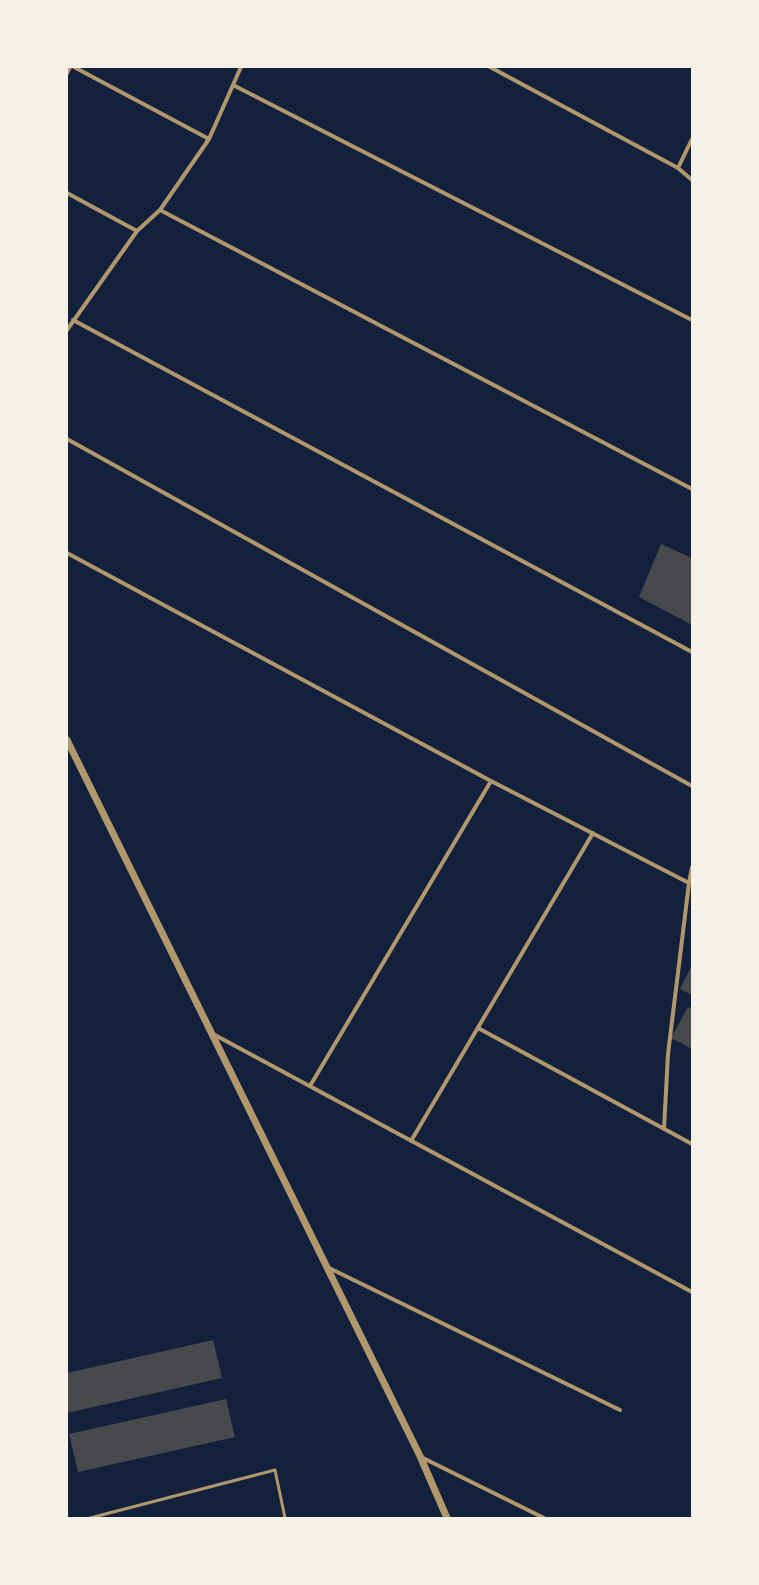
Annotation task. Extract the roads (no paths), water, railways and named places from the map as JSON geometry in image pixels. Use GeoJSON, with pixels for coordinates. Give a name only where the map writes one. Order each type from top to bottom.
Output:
{"type":"FeatureCollection","features":[{"type":"Feature","properties":{"kind":"street"},"geometry":{"type":"LineString","coordinates":[[67,72],[70,67]]}},
{"type":"Feature","properties":{"kind":"street"},"geometry":{"type":"LineString","coordinates":[[74,67],[209,139]]}},
{"type":"Feature","properties":{"kind":"street"},"geometry":{"type":"LineString","coordinates":[[67,330],[137,230],[160,210],[209,139],[241,67]]}},
{"type":"Feature","properties":{"kind":"street"},"geometry":{"type":"LineString","coordinates":[[490,67],[678,168],[692,180]]}},
{"type":"Feature","properties":{"kind":"street"},"geometry":{"type":"LineString","coordinates":[[233,86],[692,320]]}},
{"type":"Feature","properties":{"kind":"street"},"geometry":{"type":"LineString","coordinates":[[678,168],[692,139]]}},
{"type":"Feature","properties":{"kind":"street"},"geometry":{"type":"LineString","coordinates":[[67,193],[137,230]]}},
{"type":"Feature","properties":{"kind":"street"},"geometry":{"type":"LineString","coordinates":[[160,210],[692,489]]}},
{"type":"Feature","properties":{"kind":"street"},"geometry":{"type":"LineString","coordinates":[[73,320],[692,652]]}},
{"type":"Feature","properties":{"kind":"street"},"geometry":{"type":"LineString","coordinates":[[67,439],[692,786]]}},
{"type":"Feature","properties":{"kind":"street"},"geometry":{"type":"LineString","coordinates":[[67,553],[492,781],[689,882]]}},
{"type":"Feature","properties":{"kind":"street"},"geometry":{"type":"LineString","coordinates":[[67,740],[420,1456],[447,1518]]}},
{"type":"Feature","properties":{"kind":"street"},"geometry":{"type":"LineString","coordinates":[[310,1086],[492,781]]}},
{"type":"Feature","properties":{"kind":"street"},"geometry":{"type":"LineString","coordinates":[[411,1141],[593,834]]}},
{"type":"Feature","properties":{"kind":"street"},"geometry":{"type":"LineString","coordinates":[[664,1129],[668,1054],[692,867]]}},
{"type":"Feature","properties":{"kind":"street"},"geometry":{"type":"LineString","coordinates":[[478,1028],[692,1144]]}},
{"type":"Feature","properties":{"kind":"street"},"geometry":{"type":"LineString","coordinates":[[211,1033],[692,1292]]}},
{"type":"Feature","properties":{"kind":"street"},"geometry":{"type":"LineString","coordinates":[[326,1266],[620,1410]]}},
{"type":"Feature","properties":{"kind":"street"},"geometry":{"type":"LineString","coordinates":[[420,1456],[544,1518]]}},
{"type":"Feature","properties":{"kind":"lane"},"geometry":{"type":"LineString","coordinates":[[90,1518],[274,1470],[285,1518]]}}]}
